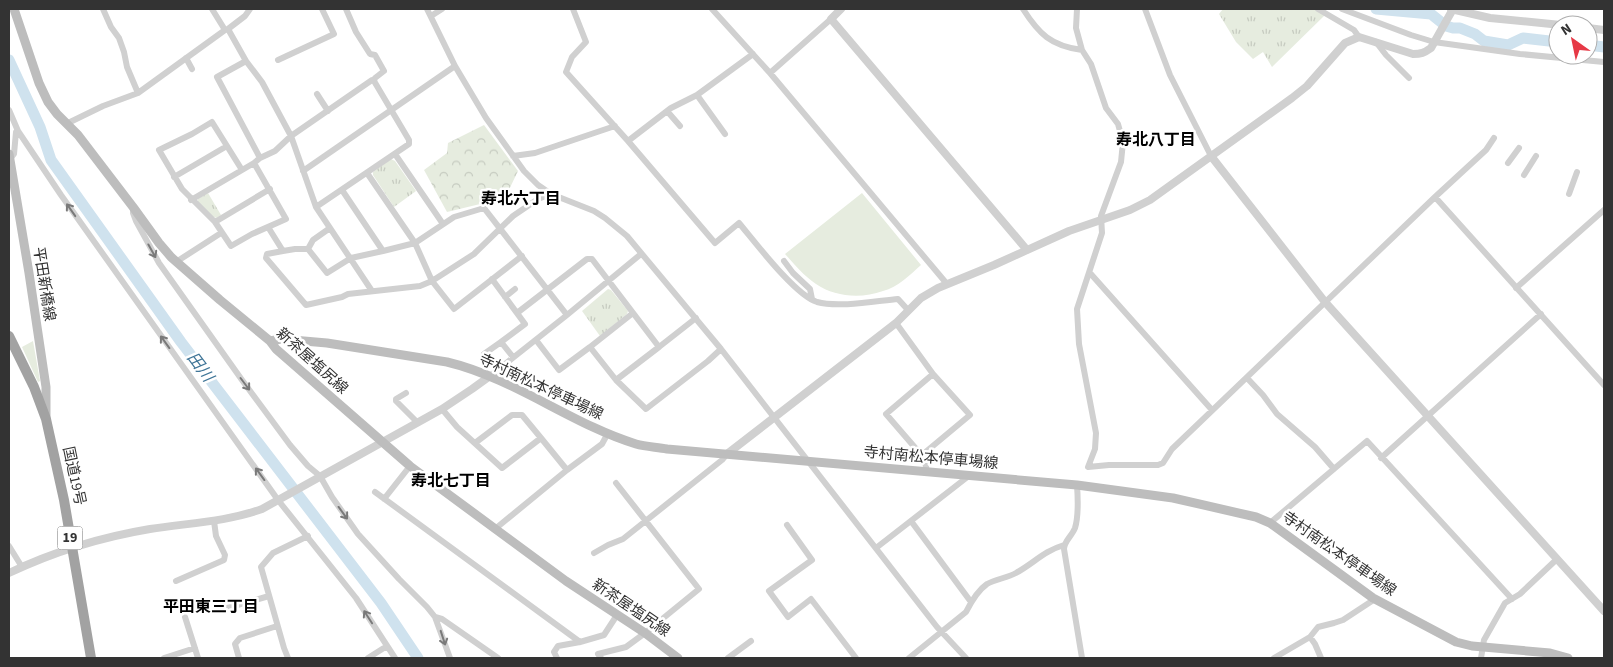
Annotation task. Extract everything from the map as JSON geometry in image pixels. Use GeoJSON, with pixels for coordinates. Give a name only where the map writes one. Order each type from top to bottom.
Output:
{"type":"FeatureCollection","features":[{"type":"Feature","properties":{"kind":"highway","name":"19"},"geometry":{"type":"LineString","coordinates":[[9,336],[34,388],[46,419]]}},
{"type":"Feature","properties":{"kind":"highway","name":"国道19号"},"geometry":{"type":"LineString","coordinates":[[46,419],[57,466],[91,658]]}},
{"type":"Feature","properties":{"kind":"main road","name":"新茶屋塩尻線"},"geometry":{"type":"LineString","coordinates":[[14,9],[38,83],[48,102],[78,135],[158,243],[176,262],[270,341],[410,466],[566,581],[645,633],[672,657]]}},
{"type":"Feature","properties":{"kind":"main road","name":"平田新橋線"},"geometry":{"type":"LineString","coordinates":[[9,157],[13,200],[46,387],[46,419]]}},
{"type":"Feature","properties":{"kind":"main road","name":"寺村南松本停車場線"},"geometry":{"type":"LineString","coordinates":[[270,341],[281,338],[327,343],[438,360],[463,366],[490,376],[608,433],[638,444],[727,454],[1078,485],[1173,498],[1256,517],[1270,523],[1375,599],[1456,642],[1484,647],[1550,653],[1568,658]]}},
{"type":"Feature","properties":{"kind":"street"},"geometry":{"type":"LineString","coordinates":[[104,9],[111,27],[119,38],[127,67],[138,93]]}},
{"type":"Feature","properties":{"kind":"street"},"geometry":{"type":"LineString","coordinates":[[212,9],[262,82],[291,136],[316,207],[372,291]]}},
{"type":"Feature","properties":{"kind":"street"},"geometry":{"type":"LineString","coordinates":[[66,124],[103,106],[138,93],[227,30],[245,16],[250,9]]}},
{"type":"Feature","properties":{"kind":"street"},"geometry":{"type":"LineString","coordinates":[[278,60],[334,34],[322,9]]}},
{"type":"Feature","properties":{"kind":"street"},"geometry":{"type":"LineString","coordinates":[[191,200],[274,151],[291,136],[372,80],[374,81],[375,78],[383,73],[384,69],[375,55],[370,54],[356,32],[346,9]]}},
{"type":"Feature","properties":{"kind":"street"},"geometry":{"type":"LineString","coordinates":[[427,9],[443,45],[455,66],[486,118],[513,156],[538,185],[551,194],[594,211],[627,236],[696,318],[941,632],[966,658]]}},
{"type":"Feature","properties":{"kind":"street"},"geometry":{"type":"LineString","coordinates":[[431,16],[442,9]]}},
{"type":"Feature","properties":{"kind":"street"},"geometry":{"type":"LineString","coordinates":[[573,9],[586,42],[572,57],[566,72],[715,243],[739,223],[796,288],[816,302],[836,304],[898,299],[908,310]]}},
{"type":"Feature","properties":{"kind":"street"},"geometry":{"type":"LineString","coordinates":[[712,9],[770,73],[947,284]]}},
{"type":"Feature","properties":{"kind":"street"},"geometry":{"type":"LineString","coordinates":[[770,73],[841,9]]}},
{"type":"Feature","properties":{"kind":"street"},"geometry":{"type":"LineString","coordinates":[[1023,9],[1036,28],[1054,43],[1067,48],[1082,50]]}},
{"type":"Feature","properties":{"kind":"street"},"geometry":{"type":"LineString","coordinates":[[1077,9],[1076,28],[1082,50],[1091,64],[1106,108],[1118,124],[1123,142],[1121,162],[1101,216],[1102,233],[1090,273],[1082,290],[1076,314],[1079,344],[1096,433],[1095,449],[1088,467],[1117,464],[1158,465],[1163,463],[1172,449],[1486,150],[1494,138]]}},
{"type":"Feature","properties":{"kind":"street"},"geometry":{"type":"LineString","coordinates":[[1145,9],[1170,75],[1211,156],[1325,302],[1604,611]]}},
{"type":"Feature","properties":{"kind":"street"},"geometry":{"type":"LineString","coordinates":[[1318,9],[1354,30],[1359,37],[1413,54],[1421,54],[1431,48],[1452,10],[1490,18],[1548,24]]}},
{"type":"Feature","properties":{"kind":"street"},"geometry":{"type":"LineString","coordinates":[[1342,9],[1411,35],[1520,54],[1604,62]]}},
{"type":"Feature","properties":{"kind":"street"},"geometry":{"type":"LineString","coordinates":[[831,18],[1027,250]]}},
{"type":"Feature","properties":{"kind":"street"},"geometry":{"type":"LineString","coordinates":[[594,553],[623,539],[727,454],[896,323],[921,298],[947,284],[1069,231],[1130,210],[1150,200],[1292,98],[1307,86],[1344,43],[1359,37]]}},
{"type":"Feature","properties":{"kind":"street"},"geometry":{"type":"LineString","coordinates":[[1375,42],[1409,78]]}},
{"type":"Feature","properties":{"kind":"street"},"geometry":{"type":"LineString","coordinates":[[628,141],[667,111],[696,96],[753,54]]}},
{"type":"Feature","properties":{"kind":"street"},"geometry":{"type":"LineString","coordinates":[[186,58],[192,69]]}},
{"type":"Feature","properties":{"kind":"street"},"geometry":{"type":"LineString","coordinates":[[246,61],[217,77],[260,158]]}},
{"type":"Feature","properties":{"kind":"street"},"geometry":{"type":"LineString","coordinates":[[303,171],[455,66]]}},
{"type":"Feature","properties":{"kind":"street"},"geometry":{"type":"LineString","coordinates":[[316,207],[409,144],[409,140],[374,81]]}},
{"type":"Feature","properties":{"kind":"street"},"geometry":{"type":"LineString","coordinates":[[317,94],[328,111]]}},
{"type":"Feature","properties":{"kind":"street"},"geometry":{"type":"LineString","coordinates":[[696,96],[725,134]]}},
{"type":"Feature","properties":{"kind":"street"},"geometry":{"type":"LineString","coordinates":[[9,110],[18,131],[32,154],[131,295],[280,500],[356,598],[395,658]]}},
{"type":"Feature","properties":{"kind":"street"},"geometry":{"type":"LineString","coordinates":[[667,111],[680,126]]}},
{"type":"Feature","properties":{"kind":"street"},"geometry":{"type":"LineString","coordinates":[[242,170],[212,122],[160,150],[182,190],[215,222],[231,246],[252,234],[286,219],[254,163]]}},
{"type":"Feature","properties":{"kind":"street"},"geometry":{"type":"LineString","coordinates":[[513,156],[534,153],[615,126]]}},
{"type":"Feature","properties":{"kind":"street"},"geometry":{"type":"LineString","coordinates":[[9,157],[14,154],[16,132],[18,131]]}},
{"type":"Feature","properties":{"kind":"street"},"geometry":{"type":"LineString","coordinates":[[174,177],[227,146]]}},
{"type":"Feature","properties":{"kind":"street"},"geometry":{"type":"LineString","coordinates":[[1508,163],[1519,148]]}},
{"type":"Feature","properties":{"kind":"street"},"geometry":{"type":"LineString","coordinates":[[395,154],[442,224]]}},
{"type":"Feature","properties":{"kind":"street"},"geometry":{"type":"LineString","coordinates":[[1524,175],[1536,156]]}},
{"type":"Feature","properties":{"kind":"street"},"geometry":{"type":"LineString","coordinates":[[368,172],[415,243],[432,281],[454,308],[522,256]]}},
{"type":"Feature","properties":{"kind":"street"},"geometry":{"type":"LineString","coordinates":[[1569,194],[1577,172]]}},
{"type":"Feature","properties":{"kind":"street"},"geometry":{"type":"LineString","coordinates":[[215,222],[270,188]]}},
{"type":"Feature","properties":{"kind":"street"},"geometry":{"type":"LineString","coordinates":[[342,190],[383,251]]}},
{"type":"Feature","properties":{"kind":"street"},"geometry":{"type":"LineString","coordinates":[[308,249],[283,250],[267,254],[266,258],[306,305],[348,294],[420,286],[432,281],[474,254],[513,216],[538,199],[551,194]]}},
{"type":"Feature","properties":{"kind":"street"},"geometry":{"type":"LineString","coordinates":[[1435,197],[1604,384]]}},
{"type":"Feature","properties":{"kind":"street"},"geometry":{"type":"LineString","coordinates":[[133,207],[136,221],[159,264],[290,445],[318,477],[358,534],[427,607],[435,618],[450,658]]}},
{"type":"Feature","properties":{"kind":"street"},"geometry":{"type":"LineString","coordinates":[[308,249],[327,272],[351,258],[415,243],[454,216],[484,208],[568,315]]}},
{"type":"Feature","properties":{"kind":"street"},"geometry":{"type":"LineString","coordinates":[[1516,288],[1604,210]]}},
{"type":"Feature","properties":{"kind":"street"},"geometry":{"type":"LineString","coordinates":[[268,227],[283,250]]}},
{"type":"Feature","properties":{"kind":"street"},"geometry":{"type":"LineString","coordinates":[[308,249],[313,240],[330,228]]}},
{"type":"Feature","properties":{"kind":"street"},"geometry":{"type":"LineString","coordinates":[[176,262],[222,234]]}},
{"type":"Feature","properties":{"kind":"street"},"geometry":{"type":"LineString","coordinates":[[9,573],[72,548],[148,529],[214,521],[244,515],[280,500],[442,409],[472,389],[568,315],[641,254]]}},
{"type":"Feature","properties":{"kind":"street"},"geometry":{"type":"LineString","coordinates":[[517,313],[587,259],[592,259],[659,347]]}},
{"type":"Feature","properties":{"kind":"street"},"geometry":{"type":"LineString","coordinates":[[784,261],[793,273],[810,289],[812,299]]}},
{"type":"Feature","properties":{"kind":"street"},"geometry":{"type":"LineString","coordinates":[[1090,273],[1212,410]]}},
{"type":"Feature","properties":{"kind":"street"},"geometry":{"type":"LineString","coordinates":[[484,354],[525,324],[492,279]]}},
{"type":"Feature","properties":{"kind":"street"},"geometry":{"type":"LineString","coordinates":[[505,297],[515,289]]}},
{"type":"Feature","properties":{"kind":"street"},"geometry":{"type":"LineString","coordinates":[[536,340],[559,370],[633,313]]}},
{"type":"Feature","properties":{"kind":"street"},"geometry":{"type":"LineString","coordinates":[[1381,458],[1541,314]]}},
{"type":"Feature","properties":{"kind":"street"},"geometry":{"type":"LineString","coordinates":[[616,380],[696,318]]}},
{"type":"Feature","properties":{"kind":"street"},"geometry":{"type":"LineString","coordinates":[[896,323],[933,374],[970,415],[922,455]]}},
{"type":"Feature","properties":{"kind":"street"},"geometry":{"type":"LineString","coordinates":[[501,342],[513,357]]}},
{"type":"Feature","properties":{"kind":"street"},"geometry":{"type":"LineString","coordinates":[[590,346],[616,380],[646,409],[708,361],[720,349]]}},
{"type":"Feature","properties":{"kind":"street"},"geometry":{"type":"LineString","coordinates":[[927,471],[922,455],[886,414],[933,374]]}},
{"type":"Feature","properties":{"kind":"street"},"geometry":{"type":"LineString","coordinates":[[1247,378],[1264,395],[1278,414],[1315,447],[1334,469]]}},
{"type":"Feature","properties":{"kind":"street"},"geometry":{"type":"LineString","coordinates":[[406,393],[396,399],[396,401],[417,422]]}},
{"type":"Feature","properties":{"kind":"street"},"geometry":{"type":"LineString","coordinates":[[442,409],[457,427],[502,468],[541,438]]}},
{"type":"Feature","properties":{"kind":"street"},"geometry":{"type":"LineString","coordinates":[[475,443],[512,415],[522,415],[567,470]]}},
{"type":"Feature","properties":{"kind":"street"},"geometry":{"type":"LineString","coordinates":[[495,529],[602,444],[608,433]]}},
{"type":"Feature","properties":{"kind":"street"},"geometry":{"type":"LineString","coordinates":[[1270,523],[1366,441],[1512,599]]}},
{"type":"Feature","properties":{"kind":"street"},"geometry":{"type":"LineString","coordinates":[[384,499],[410,466]]}},
{"type":"Feature","properties":{"kind":"street"},"geometry":{"type":"LineString","coordinates":[[876,548],[970,475]]}},
{"type":"Feature","properties":{"kind":"street"},"geometry":{"type":"LineString","coordinates":[[601,658],[598,654],[626,647],[699,589],[616,482]]}},
{"type":"Feature","properties":{"kind":"street"},"geometry":{"type":"LineString","coordinates":[[909,658],[966,612],[980,590],[987,584],[1014,574],[1043,553],[1064,545],[1075,529],[1078,485]]}},
{"type":"Feature","properties":{"kind":"street"},"geometry":{"type":"LineString","coordinates":[[374,492],[580,642]]}},
{"type":"Feature","properties":{"kind":"street"},"geometry":{"type":"LineString","coordinates":[[176,581],[224,560],[224,555],[216,536],[214,521]]}},
{"type":"Feature","properties":{"kind":"street"},"geometry":{"type":"LineString","coordinates":[[911,521],[971,602]]}},
{"type":"Feature","properties":{"kind":"street"},"geometry":{"type":"LineString","coordinates":[[787,525],[812,560],[769,592],[788,617],[810,599],[856,658]]}},
{"type":"Feature","properties":{"kind":"street"},"geometry":{"type":"LineString","coordinates":[[288,658],[277,626],[262,567],[273,553],[308,536]]}},
{"type":"Feature","properties":{"kind":"street"},"geometry":{"type":"LineString","coordinates":[[1064,545],[1082,658]]}},
{"type":"Feature","properties":{"kind":"street"},"geometry":{"type":"LineString","coordinates":[[9,546],[22,567]]}},
{"type":"Feature","properties":{"kind":"street"},"geometry":{"type":"LineString","coordinates":[[1481,658],[1484,640],[1505,603],[1520,594],[1557,558]]}},
{"type":"Feature","properties":{"kind":"street"},"geometry":{"type":"LineString","coordinates":[[227,608],[269,596]]}},
{"type":"Feature","properties":{"kind":"street"},"geometry":{"type":"LineString","coordinates":[[1274,658],[1310,637],[1318,627],[1343,620],[1375,599]]}},
{"type":"Feature","properties":{"kind":"street"},"geometry":{"type":"LineString","coordinates":[[557,658],[554,652],[558,646],[604,635],[617,615]]}},
{"type":"Feature","properties":{"kind":"street"},"geometry":{"type":"LineString","coordinates":[[185,617],[198,658]]}},
{"type":"Feature","properties":{"kind":"street"},"geometry":{"type":"LineString","coordinates":[[435,618],[442,619],[498,658]]}},
{"type":"Feature","properties":{"kind":"street"},"geometry":{"type":"LineString","coordinates":[[239,658],[235,644],[240,638],[277,626]]}},
{"type":"Feature","properties":{"kind":"street"},"geometry":{"type":"LineString","coordinates":[[1310,637],[1321,658]]}},
{"type":"Feature","properties":{"kind":"street"},"geometry":{"type":"LineString","coordinates":[[728,658],[750,641]]}},
{"type":"Feature","properties":{"kind":"street"},"geometry":{"type":"LineString","coordinates":[[372,657],[387,646]]}},
{"type":"Feature","properties":{"kind":"street"},"geometry":{"type":"LineString","coordinates":[[164,658],[195,648]]}},
{"type":"Feature","properties":{"kind":"green space"},"geometry":{"type":"Polygon","coordinates":[[[1223,9],[1314,9],[1325,15],[1272,67],[1263,52],[1253,59],[1236,42],[1219,14],[1223,9]]]}},
{"type":"Feature","properties":{"kind":"green space"},"geometry":{"type":"Polygon","coordinates":[[[484,125],[518,171],[505,198],[447,212],[424,170],[447,153],[448,143],[484,125]]]}},
{"type":"Feature","properties":{"kind":"green space"},"geometry":{"type":"Polygon","coordinates":[[[391,159],[395,161],[416,191],[394,207],[373,175],[373,172],[391,159]]]}},
{"type":"Feature","properties":{"kind":"green space"},"geometry":{"type":"Polygon","coordinates":[[[208,193],[221,215],[217,218],[213,217],[198,202],[198,199],[208,193]]]}},
{"type":"Feature","properties":{"kind":"green space"},"geometry":{"type":"Polygon","coordinates":[[[862,193],[921,265],[894,287],[875,294],[857,296],[831,292],[812,281],[785,254],[862,193]]]}},
{"type":"Feature","properties":{"kind":"green space"},"geometry":{"type":"Polygon","coordinates":[[[608,289],[611,290],[628,311],[627,314],[600,336],[582,311],[608,289]]]}},
{"type":"Feature","properties":{"kind":"green space"},"geometry":{"type":"Polygon","coordinates":[[[33,341],[40,381],[38,382],[22,347],[33,341]]]}},
{"type":"Feature","properties":{"kind":"waterway"},"geometry":{"type":"LineString","coordinates":[[1376,9],[1431,14],[1446,26],[1460,28],[1475,34],[1484,41],[1508,45],[1523,38],[1548,41]]}},
{"type":"Feature","properties":{"kind":"waterway"},"geometry":{"type":"LineString","coordinates":[[1598,46],[1604,47]]}},
{"type":"Feature","properties":{"kind":"waterway","name":"田川"},"geometry":{"type":"LineString","coordinates":[[9,60],[40,127],[51,160],[181,342],[381,603],[418,658]]}},
{"type":"Feature","properties":{"kind":"district","name":"寿北八丁目"},"geometry":{"type":"Point","coordinates":[1156,140]}},
{"type":"Feature","properties":{"kind":"district","name":"寿北六丁目"},"geometry":{"type":"Point","coordinates":[521,199]}},
{"type":"Feature","properties":{"kind":"district","name":"寿北七丁目"},"geometry":{"type":"Point","coordinates":[451,481]}},
{"type":"Feature","properties":{"kind":"district","name":"平田東三丁目"},"geometry":{"type":"Point","coordinates":[211,607]}}]}
